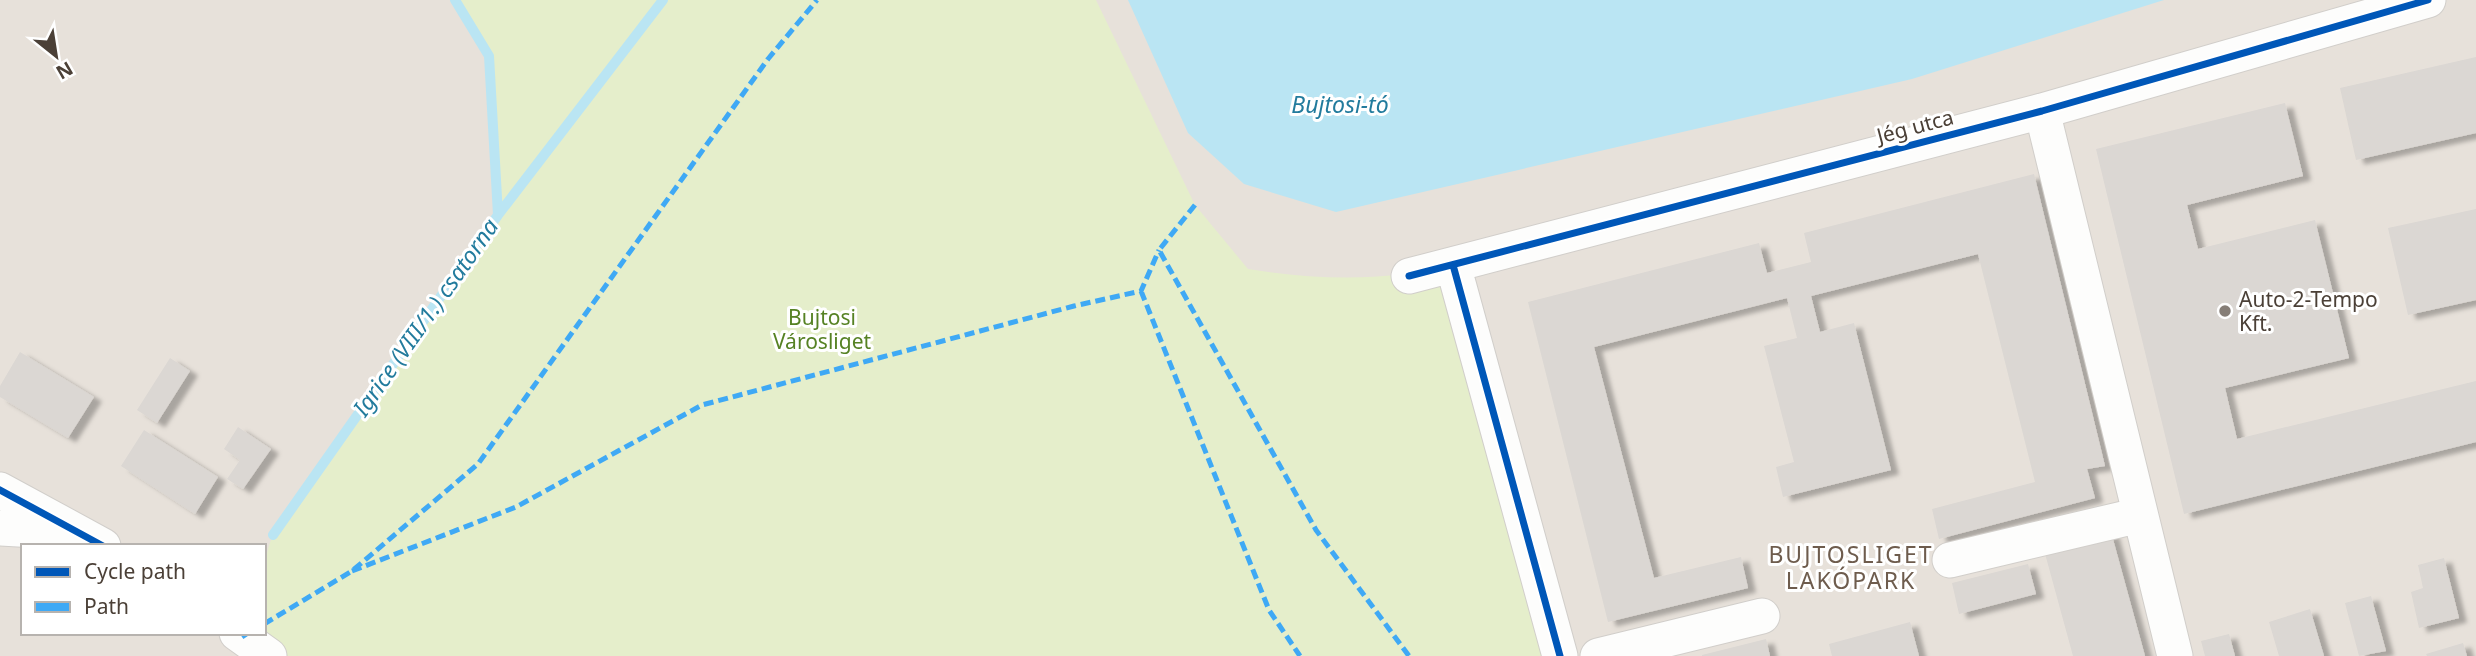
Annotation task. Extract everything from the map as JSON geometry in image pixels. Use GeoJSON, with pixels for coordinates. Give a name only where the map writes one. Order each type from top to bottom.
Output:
{"type":"FeatureCollection","features":[{"type":"Feature","properties":{"kind":"street","name":"Jég utca"},"geometry":{"type":"LineString","coordinates":[[1409,276],[2042,111],[2428,0]]}},
{"type":"Feature","properties":{"kind":"street"},"geometry":{"type":"LineString","coordinates":[[2042,111],[2175,656]]}},
{"type":"Feature","properties":{"kind":"street"},"geometry":{"type":"LineString","coordinates":[[1453,265],[1560,656]]}},
{"type":"Feature","properties":{"kind":"street"},"geometry":{"type":"LineString","coordinates":[[0,489],[92,539]]}},
{"type":"Feature","properties":{"kind":"street"},"geometry":{"type":"LineString","coordinates":[[1951,560],[2140,515]]}},
{"type":"Feature","properties":{"kind":"street"},"geometry":{"type":"LineString","coordinates":[[0,528],[92,539]]}},
{"type":"Feature","properties":{"kind":"street"},"geometry":{"type":"LineString","coordinates":[[1598,656],[1762,616]]}},
{"type":"Feature","properties":{"kind":"street"},"geometry":{"type":"LineString","coordinates":[[240,635],[269,656]]}},
{"type":"Feature","properties":{"kind":"shaded area"},"geometry":{"type":"Polygon","coordinates":[[[0,0],[2476,0],[2476,656],[0,656],[0,0]]]}},
{"type":"Feature","properties":{"kind":"green space","name":"Bujtosi Városliget"},"geometry":{"type":"Polygon","coordinates":[[[456,0],[1096,0],[1195,205],[1248,269],[1351,278],[1427,271],[1453,265],[1560,656],[273,656],[266,632],[266,559],[273,535],[498,215],[489,56],[456,0]]]}},
{"type":"Feature","properties":{"kind":"water","name":"Bujtosi-tó"},"geometry":{"type":"Polygon","coordinates":[[[1128,0],[2164,0],[1912,79],[1336,212],[1244,184],[1188,133],[1128,0]]]}},
{"type":"Feature","properties":{"kind":"building"},"geometry":{"type":"Polygon","coordinates":[[[2476,57],[2476,133],[2356,160],[2340,88],[2476,57]]]}},
{"type":"Feature","properties":{"kind":"building"},"geometry":{"type":"Polygon","coordinates":[[[2285,103],[2303,176],[2187,205],[2198,249],[2315,220],[2349,358],[2225,388],[2237,439],[2476,381],[2476,442],[2184,514],[2096,149],[2285,103]]]}},
{"type":"Feature","properties":{"kind":"building"},"geometry":{"type":"Polygon","coordinates":[[[2034,174],[2105,466],[2087,469],[2095,498],[1939,539],[1932,509],[2035,482],[1978,254],[1811,296],[1820,332],[1854,323],[1891,470],[1783,497],[1776,467],[1794,462],[1764,346],[1797,338],[1787,298],[1594,347],[1654,578],[1741,557],[1748,588],[1608,622],[1528,302],[1759,243],[1767,273],[1811,262],[1804,233],[2034,174]]]}},
{"type":"Feature","properties":{"kind":"building"},"geometry":{"type":"Polygon","coordinates":[[[2476,209],[2476,300],[2408,315],[2388,228],[2476,209]]]}},
{"type":"Feature","properties":{"kind":"building"},"geometry":{"type":"Polygon","coordinates":[[[20,352],[94,397],[68,438],[0,397],[0,386],[20,352]]]}},
{"type":"Feature","properties":{"kind":"building"},"geometry":{"type":"Polygon","coordinates":[[[170,358],[190,371],[157,423],[137,410],[170,358]]]}},
{"type":"Feature","properties":{"kind":"building"},"geometry":{"type":"Polygon","coordinates":[[[238,427],[271,449],[243,489],[227,479],[240,460],[224,449],[238,427]]]}},
{"type":"Feature","properties":{"kind":"building"},"geometry":{"type":"Polygon","coordinates":[[[144,430],[218,477],[195,514],[121,466],[144,430]]]}},
{"type":"Feature","properties":{"kind":"building"},"geometry":{"type":"Polygon","coordinates":[[[2111,532],[2145,656],[2073,656],[2044,550],[2111,532]]]}},
{"type":"Feature","properties":{"kind":"building"},"geometry":{"type":"Polygon","coordinates":[[[2444,558],[2459,618],[2419,628],[2411,592],[2423,588],[2418,565],[2444,558]]]}},
{"type":"Feature","properties":{"kind":"building"},"geometry":{"type":"Polygon","coordinates":[[[2028,564],[2036,594],[1959,614],[1952,583],[2028,564]]]}},
{"type":"Feature","properties":{"kind":"building"},"geometry":{"type":"Polygon","coordinates":[[[2371,596],[2386,651],[2359,656],[2345,603],[2371,596]]]}},
{"type":"Feature","properties":{"kind":"building"},"geometry":{"type":"Polygon","coordinates":[[[2310,609],[2324,656],[2279,656],[2269,622],[2310,609]]]}},
{"type":"Feature","properties":{"kind":"building"},"geometry":{"type":"Polygon","coordinates":[[[1910,622],[1919,656],[1832,656],[1829,644],[1910,622]]]}},
{"type":"Feature","properties":{"kind":"building"},"geometry":{"type":"Polygon","coordinates":[[[2229,634],[2235,656],[2205,656],[2201,641],[2229,634]]]}},
{"type":"Feature","properties":{"kind":"building"},"geometry":{"type":"Polygon","coordinates":[[[1766,639],[1770,656],[1702,656],[1702,655],[1766,639]]]}},
{"type":"Feature","properties":{"kind":"building"},"geometry":{"type":"Polygon","coordinates":[[[2463,643],[2467,656],[2426,654],[2463,643]]]}},
{"type":"Feature","properties":{"kind":"waterway","name":"Igrice (VIII/1.) csatorna"},"geometry":{"type":"LineString","coordinates":[[273,535],[498,215],[489,56],[455,0]]}},
{"type":"Feature","properties":{"kind":"waterway"},"geometry":{"type":"LineString","coordinates":[[498,215],[663,0]]}},
{"type":"Feature","properties":{"kind":"marked path"},"geometry":{"type":"LineString","coordinates":[[266,623],[352,571],[478,464],[768,59],[817,0]]}},
{"type":"Feature","properties":{"kind":"marked path"},"geometry":{"type":"LineString","coordinates":[[1195,205],[1159,250],[1316,530],[1409,656]]}},
{"type":"Feature","properties":{"kind":"marked path"},"geometry":{"type":"LineString","coordinates":[[352,571],[516,507],[702,405],[1074,306],[1141,291],[1159,250]]}},
{"type":"Feature","properties":{"kind":"marked path"},"geometry":{"type":"LineString","coordinates":[[1141,291],[1269,610],[1300,656]]}},
{"type":"Feature","properties":{"kind":"cycle path"},"geometry":{"type":"LineString","coordinates":[[1409,276],[2042,111],[2428,0]]}},
{"type":"Feature","properties":{"kind":"cycle path"},"geometry":{"type":"LineString","coordinates":[[1453,265],[1560,656]]}},
{"type":"Feature","properties":{"kind":"cycle path"},"geometry":{"type":"LineString","coordinates":[[0,490],[99,544]]}},
{"type":"Feature","properties":{"kind":"place","name":"Auto-2-Tempo Kft."},"geometry":{"type":"Point","coordinates":[2225,311]}},
{"type":"Feature","properties":{"kind":"district","name":"BUJTOSLIGET LAKÓPARK"},"geometry":{"type":"Point","coordinates":[1851,567]}}]}
